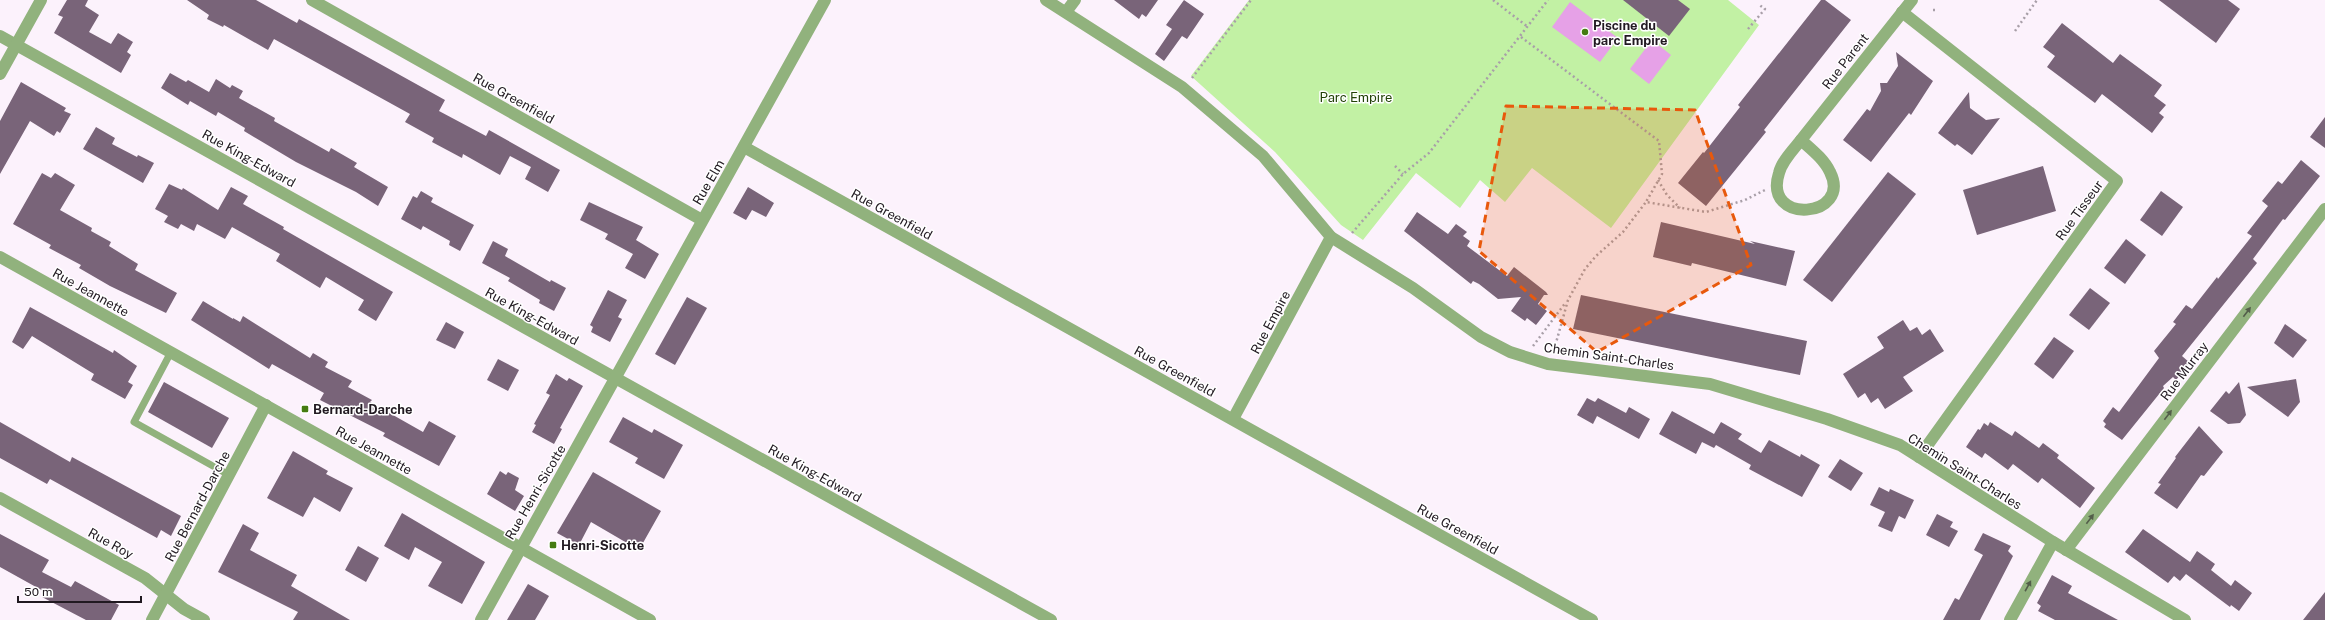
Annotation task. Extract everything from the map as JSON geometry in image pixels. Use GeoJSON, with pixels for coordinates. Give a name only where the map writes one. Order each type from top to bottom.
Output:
{"type":"FeatureCollection","features":[{"type":"Feature","properties":{"kind":"street"},"geometry":{"type":"LineString","coordinates":[[0,74],[41,0]]}},
{"type":"Feature","properties":{"kind":"street","name":"Rue Greenfield"},"geometry":{"type":"LineString","coordinates":[[312,0],[702,220]]}},
{"type":"Feature","properties":{"kind":"street","name":"Rue Elm"},"geometry":{"type":"LineString","coordinates":[[616,378],[825,0]]}},
{"type":"Feature","properties":{"kind":"street","name":"Chemin Saint-Charles"},"geometry":{"type":"LineString","coordinates":[[1046,0],[1188,92],[1263,156],[1331,237],[1413,288],[1481,337],[1510,352],[1548,364],[1710,384],[1827,419],[1900,445],[2066,550],[2185,620]]}},
{"type":"Feature","properties":{"kind":"street"},"geometry":{"type":"LineString","coordinates":[[1066,12],[1075,0]]}},
{"type":"Feature","properties":{"kind":"street","name":"Rue Parent"},"geometry":{"type":"LineString","coordinates":[[1778,183],[1779,173],[1801,140],[1912,0]]}},
{"type":"Feature","properties":{"kind":"street","name":"Rue Tisseur"},"geometry":{"type":"LineString","coordinates":[[1902,12],[2117,181],[1919,457]]}},
{"type":"Feature","properties":{"kind":"street","name":"Rue King-Edward"},"geometry":{"type":"LineString","coordinates":[[0,36],[1051,620]]}},
{"type":"Feature","properties":{"kind":"street"},"geometry":{"type":"LineString","coordinates":[[1778,183],[1777,188],[1783,202],[1794,208],[1805,211],[1816,209],[1825,204],[1831,195],[1833,183],[1830,171],[1801,140]]}},
{"type":"Feature","properties":{"kind":"street","name":"Rue Greenfield"},"geometry":{"type":"LineString","coordinates":[[744,147],[1592,620]]}},
{"type":"Feature","properties":{"kind":"street","name":"Rue Murray"},"geometry":{"type":"LineString","coordinates":[[2066,550],[2323,216]]}},
{"type":"Feature","properties":{"kind":"street","name":"Rue Empire"},"geometry":{"type":"LineString","coordinates":[[1233,419],[1331,237]]}},
{"type":"Feature","properties":{"kind":"street","name":"Rue Jeannette"},"geometry":{"type":"LineString","coordinates":[[0,257],[650,620]]}},
{"type":"Feature","properties":{"kind":"street","name":"Rue Henri-Sicotte"},"geometry":{"type":"LineString","coordinates":[[481,620],[520,547],[616,378]]}},
{"type":"Feature","properties":{"kind":"street","name":"Rue Bernard-Darche"},"geometry":{"type":"LineString","coordinates":[[152,620],[266,405]]}},
{"type":"Feature","properties":{"kind":"street","name":"Rue Roy"},"geometry":{"type":"LineString","coordinates":[[0,498],[145,578],[184,609],[204,620]]}},
{"type":"Feature","properties":{"kind":"street"},"geometry":{"type":"LineString","coordinates":[[2010,620],[2053,542]]}},
{"type":"Feature","properties":{"kind":"lane"},"geometry":{"type":"LineString","coordinates":[[171,352],[134,422],[229,475]]}},
{"type":"Feature","properties":{"kind":"path"},"geometry":{"type":"LineString","coordinates":[[1190,80],[1250,0]]}},
{"type":"Feature","properties":{"kind":"path"},"geometry":{"type":"LineString","coordinates":[[1493,0],[1528,27]]}},
{"type":"Feature","properties":{"kind":"path"},"geometry":{"type":"LineString","coordinates":[[1351,234],[1403,174],[1429,153],[1521,37],[1548,0]]}},
{"type":"Feature","properties":{"kind":"path"},"geometry":{"type":"LineString","coordinates":[[2015,31],[2036,0]]}},
{"type":"Feature","properties":{"kind":"path"},"geometry":{"type":"LineString","coordinates":[[1748,29],[1765,9],[1758,4]]}},
{"type":"Feature","properties":{"kind":"path"},"geometry":{"type":"LineString","coordinates":[[1521,37],[1659,141],[1662,174],[1646,202],[1623,232],[1596,256],[1585,269],[1568,300],[1532,347]]}},
{"type":"Feature","properties":{"kind":"path"},"geometry":{"type":"LineString","coordinates":[[1395,166],[1403,174]]}},
{"type":"Feature","properties":{"kind":"path"},"geometry":{"type":"LineString","coordinates":[[1658,180],[1667,195],[1681,208]]}},
{"type":"Feature","properties":{"kind":"path"},"geometry":{"type":"LineString","coordinates":[[1646,202],[1706,212],[1745,200],[1778,183]]}},
{"type":"Feature","properties":{"kind":"path"},"geometry":{"type":"LineString","coordinates":[[1554,353],[1568,300]]}},
{"type":"Feature","properties":{"kind":"highlighted area"},"geometry":{"type":"Polygon","coordinates":[[[1506,106],[1695,110],[1751,265],[1597,352],[1479,251],[1506,106]]]}},
{"type":"Feature","properties":{"kind":"green space","name":"Parc Empire"},"geometry":{"type":"Polygon","coordinates":[[[1249,0],[1728,0],[1759,25],[1611,228],[1532,168],[1505,202],[1480,180],[1460,208],[1416,173],[1363,240],[1341,225],[1275,152],[1191,76],[1249,0]]]}},
{"type":"Feature","properties":{"kind":"shaded area","name":"Piscine du parc Empire"},"geometry":{"type":"Polygon","coordinates":[[[1570,2],[1618,38],[1600,62],[1552,27],[1570,2]]]}},
{"type":"Feature","properties":{"kind":"shaded area"},"geometry":{"type":"Polygon","coordinates":[[[1652,40],[1671,55],[1649,84],[1630,69],[1652,40]]]}},
{"type":"Feature","properties":{"kind":"building"},"geometry":{"type":"Polygon","coordinates":[[[67,0],[88,0],[85,6],[99,15],[89,32],[111,44],[118,33],[133,42],[127,52],[131,55],[121,73],[54,33],[63,17],[58,15],[67,0]]]}},
{"type":"Feature","properties":{"kind":"building"},"geometry":{"type":"Polygon","coordinates":[[[187,0],[256,0],[297,23],[299,19],[445,100],[439,111],[486,136],[489,130],[560,170],[548,192],[525,179],[531,167],[510,156],[500,175],[463,154],[462,158],[432,142],[434,138],[405,122],[410,114],[274,39],[268,50],[224,25],[223,27],[207,19],[209,15],[187,0]]]}},
{"type":"Feature","properties":{"kind":"building"},"geometry":{"type":"Polygon","coordinates":[[[1114,0],[1158,0],[1146,17],[1142,14],[1139,19],[1114,0]]]}},
{"type":"Feature","properties":{"kind":"building"},"geometry":{"type":"Polygon","coordinates":[[[1184,0],[1204,14],[1187,39],[1182,36],[1164,61],[1155,54],[1172,29],[1166,25],[1184,0]]]}},
{"type":"Feature","properties":{"kind":"building"},"geometry":{"type":"Polygon","coordinates":[[[1623,0],[1678,0],[1690,9],[1669,36],[1623,0]]]}},
{"type":"Feature","properties":{"kind":"building"},"geometry":{"type":"Polygon","coordinates":[[[1821,0],[1825,0],[1851,20],[1764,130],[1766,132],[1706,206],[1678,183],[1740,107],[1738,105],[1821,0]]]}},
{"type":"Feature","properties":{"kind":"building"},"geometry":{"type":"Polygon","coordinates":[[[2159,0],[2228,0],[2240,9],[2216,43],[2159,0]]]}},
{"type":"Feature","properties":{"kind":"building"},"geometry":{"type":"Polygon","coordinates":[[[2062,23],[2113,63],[2120,54],[2162,85],[2154,96],[2166,105],[2159,113],[2164,117],[2152,133],[2102,94],[2095,103],[2047,67],[2055,56],[2043,47],[2062,23]]]}},
{"type":"Feature","properties":{"kind":"building"},"geometry":{"type":"Polygon","coordinates":[[[1896,52],[1933,81],[1911,115],[1909,113],[1871,162],[1843,140],[1867,109],[1870,111],[1881,91],[1880,83],[1887,83],[1898,66],[1896,52]]]}},
{"type":"Feature","properties":{"kind":"building"},"geometry":{"type":"Polygon","coordinates":[[[170,73],[186,82],[188,80],[209,92],[216,79],[230,88],[232,85],[243,91],[239,98],[275,118],[274,121],[329,152],[331,148],[357,163],[354,167],[388,187],[378,206],[356,192],[296,162],[244,131],[245,128],[218,112],[216,116],[190,101],[188,105],[161,88],[170,73]]]}},
{"type":"Feature","properties":{"kind":"building"},"geometry":{"type":"Polygon","coordinates":[[[21,82],[66,108],[64,111],[71,114],[60,133],[57,131],[54,136],[30,121],[0,174],[0,121],[21,82]]]}},
{"type":"Feature","properties":{"kind":"building"},"geometry":{"type":"Polygon","coordinates":[[[1969,92],[1970,108],[1986,120],[2000,118],[1972,155],[1957,144],[1955,146],[1938,133],[1969,92]]]}},
{"type":"Feature","properties":{"kind":"building"},"geometry":{"type":"Polygon","coordinates":[[[2325,117],[2325,148],[2310,137],[2325,117]]]}},
{"type":"Feature","properties":{"kind":"building"},"geometry":{"type":"Polygon","coordinates":[[[96,127],[115,138],[112,144],[137,157],[138,155],[154,163],[143,183],[83,149],[96,127]]]}},
{"type":"Feature","properties":{"kind":"building"},"geometry":{"type":"Polygon","coordinates":[[[2301,160],[2320,176],[2285,220],[2283,219],[2253,259],[2257,263],[2182,356],[2190,363],[2176,380],[2173,377],[2163,386],[2164,388],[2122,440],[2104,427],[2106,424],[2103,421],[2113,407],[2119,412],[2159,358],[2154,351],[2176,324],[2173,322],[2186,305],[2192,309],[2252,236],[2247,233],[2268,206],[2262,201],[2278,181],[2282,184],[2301,160]]]}},
{"type":"Feature","properties":{"kind":"building"},"geometry":{"type":"Polygon","coordinates":[[[2043,166],[2056,211],[1977,235],[1963,190],[2043,166]]]}},
{"type":"Feature","properties":{"kind":"building"},"geometry":{"type":"Polygon","coordinates":[[[1888,172],[1916,194],[1832,302],[1803,280],[1888,172]]]}},
{"type":"Feature","properties":{"kind":"building"},"geometry":{"type":"Polygon","coordinates":[[[42,173],[51,178],[55,173],[75,185],[60,210],[92,228],[91,231],[111,242],[109,246],[138,264],[135,270],[177,293],[166,313],[110,286],[79,268],[81,265],[49,248],[51,245],[13,224],[42,173]]]}},
{"type":"Feature","properties":{"kind":"building"},"geometry":{"type":"Polygon","coordinates":[[[169,184],[182,190],[183,188],[218,210],[231,187],[248,196],[243,204],[284,227],[283,229],[393,292],[376,321],[358,310],[364,300],[326,277],[320,288],[276,261],[280,254],[232,227],[225,239],[197,224],[194,231],[181,224],[178,229],[164,222],[168,216],[155,209],[169,184]]]}},
{"type":"Feature","properties":{"kind":"building"},"geometry":{"type":"Polygon","coordinates":[[[748,187],[774,203],[766,217],[752,210],[746,220],[733,213],[748,187]]]}},
{"type":"Feature","properties":{"kind":"building"},"geometry":{"type":"Polygon","coordinates":[[[421,191],[433,198],[431,202],[474,225],[460,251],[449,245],[450,241],[423,226],[421,230],[401,219],[413,196],[417,198],[421,191]]]}},
{"type":"Feature","properties":{"kind":"building"},"geometry":{"type":"Polygon","coordinates":[[[2161,191],[2183,207],[2162,236],[2140,220],[2161,191]]]}},
{"type":"Feature","properties":{"kind":"building"},"geometry":{"type":"Polygon","coordinates":[[[589,202],[643,227],[636,240],[659,254],[645,279],[625,268],[633,254],[605,239],[608,234],[580,220],[589,202]]]}},
{"type":"Feature","properties":{"kind":"building"},"geometry":{"type":"Polygon","coordinates":[[[1417,212],[1448,234],[1456,224],[1467,232],[1463,236],[1470,241],[1467,246],[1507,276],[1514,267],[1546,292],[1548,295],[1544,295],[1538,304],[1547,311],[1536,325],[1527,318],[1525,321],[1511,311],[1521,297],[1498,299],[1479,284],[1473,281],[1471,284],[1404,231],[1417,212]]]}},
{"type":"Feature","properties":{"kind":"building"},"geometry":{"type":"Polygon","coordinates":[[[1661,222],[1755,244],[1750,241],[1795,251],[1786,286],[1692,263],[1691,266],[1653,257],[1661,222]]]}},
{"type":"Feature","properties":{"kind":"building"},"geometry":{"type":"Polygon","coordinates":[[[2126,239],[2146,255],[2125,284],[2104,268],[2126,239]]]}},
{"type":"Feature","properties":{"kind":"building"},"geometry":{"type":"Polygon","coordinates":[[[493,241],[508,249],[505,256],[550,282],[551,280],[566,288],[554,311],[539,303],[540,300],[508,281],[510,278],[482,263],[493,241]]]}},
{"type":"Feature","properties":{"kind":"building"},"geometry":{"type":"Polygon","coordinates":[[[2090,288],[2110,303],[2089,330],[2069,315],[2090,288]]]}},
{"type":"Feature","properties":{"kind":"building"},"geometry":{"type":"Polygon","coordinates":[[[608,290],[627,300],[618,317],[622,319],[610,342],[591,332],[593,327],[590,325],[608,290]]]}},
{"type":"Feature","properties":{"kind":"building"},"geometry":{"type":"Polygon","coordinates":[[[1581,295],[1807,341],[1800,375],[1573,329],[1581,295]]]}},
{"type":"Feature","properties":{"kind":"building"},"geometry":{"type":"Polygon","coordinates":[[[687,297],[707,308],[675,365],[655,354],[687,297]]]}},
{"type":"Feature","properties":{"kind":"building"},"geometry":{"type":"Polygon","coordinates":[[[203,301],[240,322],[243,316],[310,358],[313,353],[328,362],[325,367],[352,381],[348,387],[372,400],[370,402],[423,432],[429,421],[456,436],[439,466],[383,436],[385,433],[320,400],[324,393],[272,364],[269,369],[191,320],[203,301]]]}},
{"type":"Feature","properties":{"kind":"building"},"geometry":{"type":"Polygon","coordinates":[[[30,307],[113,353],[114,350],[137,366],[128,382],[133,385],[125,399],[91,380],[94,374],[32,336],[23,349],[12,342],[30,307]]]}},
{"type":"Feature","properties":{"kind":"building"},"geometry":{"type":"Polygon","coordinates":[[[1903,320],[1910,331],[1917,327],[1922,335],[1930,329],[1944,351],[1903,377],[1913,391],[1885,409],[1878,398],[1871,403],[1865,393],[1858,398],[1843,374],[1884,348],[1877,337],[1903,320]]]}},
{"type":"Feature","properties":{"kind":"building"},"geometry":{"type":"Polygon","coordinates":[[[446,322],[464,332],[455,349],[436,340],[446,322]]]}},
{"type":"Feature","properties":{"kind":"building"},"geometry":{"type":"Polygon","coordinates":[[[2285,324],[2307,340],[2293,358],[2274,343],[2285,324]]]}},
{"type":"Feature","properties":{"kind":"building"},"geometry":{"type":"Polygon","coordinates":[[[2054,337],[2074,351],[2053,379],[2034,364],[2054,337]]]}},
{"type":"Feature","properties":{"kind":"building"},"geometry":{"type":"Polygon","coordinates":[[[498,359],[519,370],[508,391],[487,380],[498,359]]]}},
{"type":"Feature","properties":{"kind":"building"},"geometry":{"type":"Polygon","coordinates":[[[556,374],[567,381],[569,378],[583,386],[560,428],[562,429],[554,444],[532,432],[536,425],[534,424],[550,395],[546,393],[556,374]]]}},
{"type":"Feature","properties":{"kind":"building"},"geometry":{"type":"Polygon","coordinates":[[[2296,379],[2300,402],[2288,417],[2247,387],[2296,379]]]}},
{"type":"Feature","properties":{"kind":"building"},"geometry":{"type":"Polygon","coordinates":[[[164,382],[229,418],[212,448],[148,412],[164,382]]]}},
{"type":"Feature","properties":{"kind":"building"},"geometry":{"type":"Polygon","coordinates":[[[2239,382],[2246,415],[2240,423],[2228,424],[2210,411],[2226,391],[2229,394],[2239,382]]]}},
{"type":"Feature","properties":{"kind":"building"},"geometry":{"type":"Polygon","coordinates":[[[1587,398],[1595,402],[1598,398],[1626,413],[1629,407],[1650,419],[1639,439],[1597,416],[1593,424],[1577,415],[1587,398]]]}},
{"type":"Feature","properties":{"kind":"building"},"geometry":{"type":"Polygon","coordinates":[[[1672,411],[1714,434],[1721,422],[1742,434],[1738,439],[1761,453],[1769,440],[1800,457],[1801,454],[1820,465],[1802,497],[1749,469],[1751,465],[1716,445],[1714,448],[1702,442],[1696,454],[1659,434],[1672,411]]]}},
{"type":"Feature","properties":{"kind":"building"},"geometry":{"type":"Polygon","coordinates":[[[623,417],[652,433],[654,429],[683,445],[664,479],[635,463],[638,458],[609,442],[623,417]]]}},
{"type":"Feature","properties":{"kind":"building"},"geometry":{"type":"Polygon","coordinates":[[[0,422],[70,462],[72,457],[181,516],[171,536],[161,530],[157,538],[50,479],[47,484],[0,458],[0,422]]]}},
{"type":"Feature","properties":{"kind":"building"},"geometry":{"type":"Polygon","coordinates":[[[1990,422],[2012,436],[2015,431],[2039,448],[2043,443],[2059,455],[2057,458],[2095,488],[2080,508],[2042,478],[2038,483],[2013,464],[2008,470],[1985,453],[1982,458],[1966,447],[1978,429],[1980,430],[1984,423],[1988,426],[1990,422]]]}},
{"type":"Feature","properties":{"kind":"building"},"geometry":{"type":"Polygon","coordinates":[[[2199,426],[2223,452],[2204,476],[2201,475],[2177,509],[2154,493],[2161,484],[2158,483],[2176,458],[2175,457],[2199,426]]]}},
{"type":"Feature","properties":{"kind":"building"},"geometry":{"type":"Polygon","coordinates":[[[293,451],[328,471],[326,474],[353,488],[340,512],[314,497],[303,517],[267,498],[293,451]]]}},
{"type":"Feature","properties":{"kind":"building"},"geometry":{"type":"Polygon","coordinates":[[[1840,459],[1863,473],[1851,491],[1828,477],[1840,459]]]}},
{"type":"Feature","properties":{"kind":"building"},"geometry":{"type":"Polygon","coordinates":[[[500,471],[506,475],[508,472],[519,478],[515,490],[524,496],[515,511],[487,494],[500,471]]]}},
{"type":"Feature","properties":{"kind":"building"},"geometry":{"type":"Polygon","coordinates":[[[593,472],[661,511],[639,550],[591,522],[579,545],[557,533],[593,472]]]}},
{"type":"Feature","properties":{"kind":"building"},"geometry":{"type":"Polygon","coordinates":[[[1879,487],[1889,492],[1890,489],[1914,500],[1905,519],[1899,516],[1892,532],[1878,526],[1885,512],[1870,505],[1879,487]]]}},
{"type":"Feature","properties":{"kind":"building"},"geometry":{"type":"Polygon","coordinates":[[[402,513],[485,562],[462,604],[428,586],[442,562],[415,547],[409,560],[384,546],[402,513]]]}},
{"type":"Feature","properties":{"kind":"building"},"geometry":{"type":"Polygon","coordinates":[[[1937,514],[1953,522],[1950,527],[1958,531],[1949,547],[1926,535],[1937,514]]]}},
{"type":"Feature","properties":{"kind":"building"},"geometry":{"type":"Polygon","coordinates":[[[243,524],[259,533],[250,550],[297,575],[291,586],[350,620],[293,620],[298,612],[218,572],[243,524]]]}},
{"type":"Feature","properties":{"kind":"building"},"geometry":{"type":"Polygon","coordinates":[[[2143,529],[2190,562],[2197,551],[2215,564],[2211,570],[2231,586],[2235,580],[2252,593],[2239,611],[2231,605],[2230,607],[2186,574],[2180,581],[2174,576],[2168,583],[2125,552],[2143,529]]]}},
{"type":"Feature","properties":{"kind":"building"},"geometry":{"type":"Polygon","coordinates":[[[1983,533],[2011,546],[2008,551],[2013,556],[1980,620],[1943,620],[1955,598],[1959,600],[1983,555],[1974,550],[1983,533]]]}},
{"type":"Feature","properties":{"kind":"building"},"geometry":{"type":"Polygon","coordinates":[[[0,534],[49,560],[42,572],[71,587],[75,581],[119,605],[111,620],[86,620],[42,597],[45,592],[0,567],[0,534]]]}},
{"type":"Feature","properties":{"kind":"building"},"geometry":{"type":"Polygon","coordinates":[[[358,546],[379,558],[366,582],[345,570],[358,546]]]}},
{"type":"Feature","properties":{"kind":"building"},"geometry":{"type":"Polygon","coordinates":[[[2052,575],[2072,586],[2068,593],[2118,620],[2055,620],[2038,611],[2041,606],[2037,603],[2052,575]]]}},
{"type":"Feature","properties":{"kind":"building"},"geometry":{"type":"Polygon","coordinates":[[[528,584],[549,596],[535,620],[507,620],[528,584]]]}},
{"type":"Feature","properties":{"kind":"building"},"geometry":{"type":"Polygon","coordinates":[[[2325,592],[2325,620],[2303,620],[2325,592]]]}},
{"type":"Feature","properties":{"kind":"place","name":"Piscine du parc Empire"},"geometry":{"type":"Point","coordinates":[1585,32]}},
{"type":"Feature","properties":{"kind":"place","name":"Bernard-Darche"},"geometry":{"type":"Point","coordinates":[305,409]}},
{"type":"Feature","properties":{"kind":"place","name":"Henri-Sicotte"},"geometry":{"type":"Point","coordinates":[553,545]}}]}
